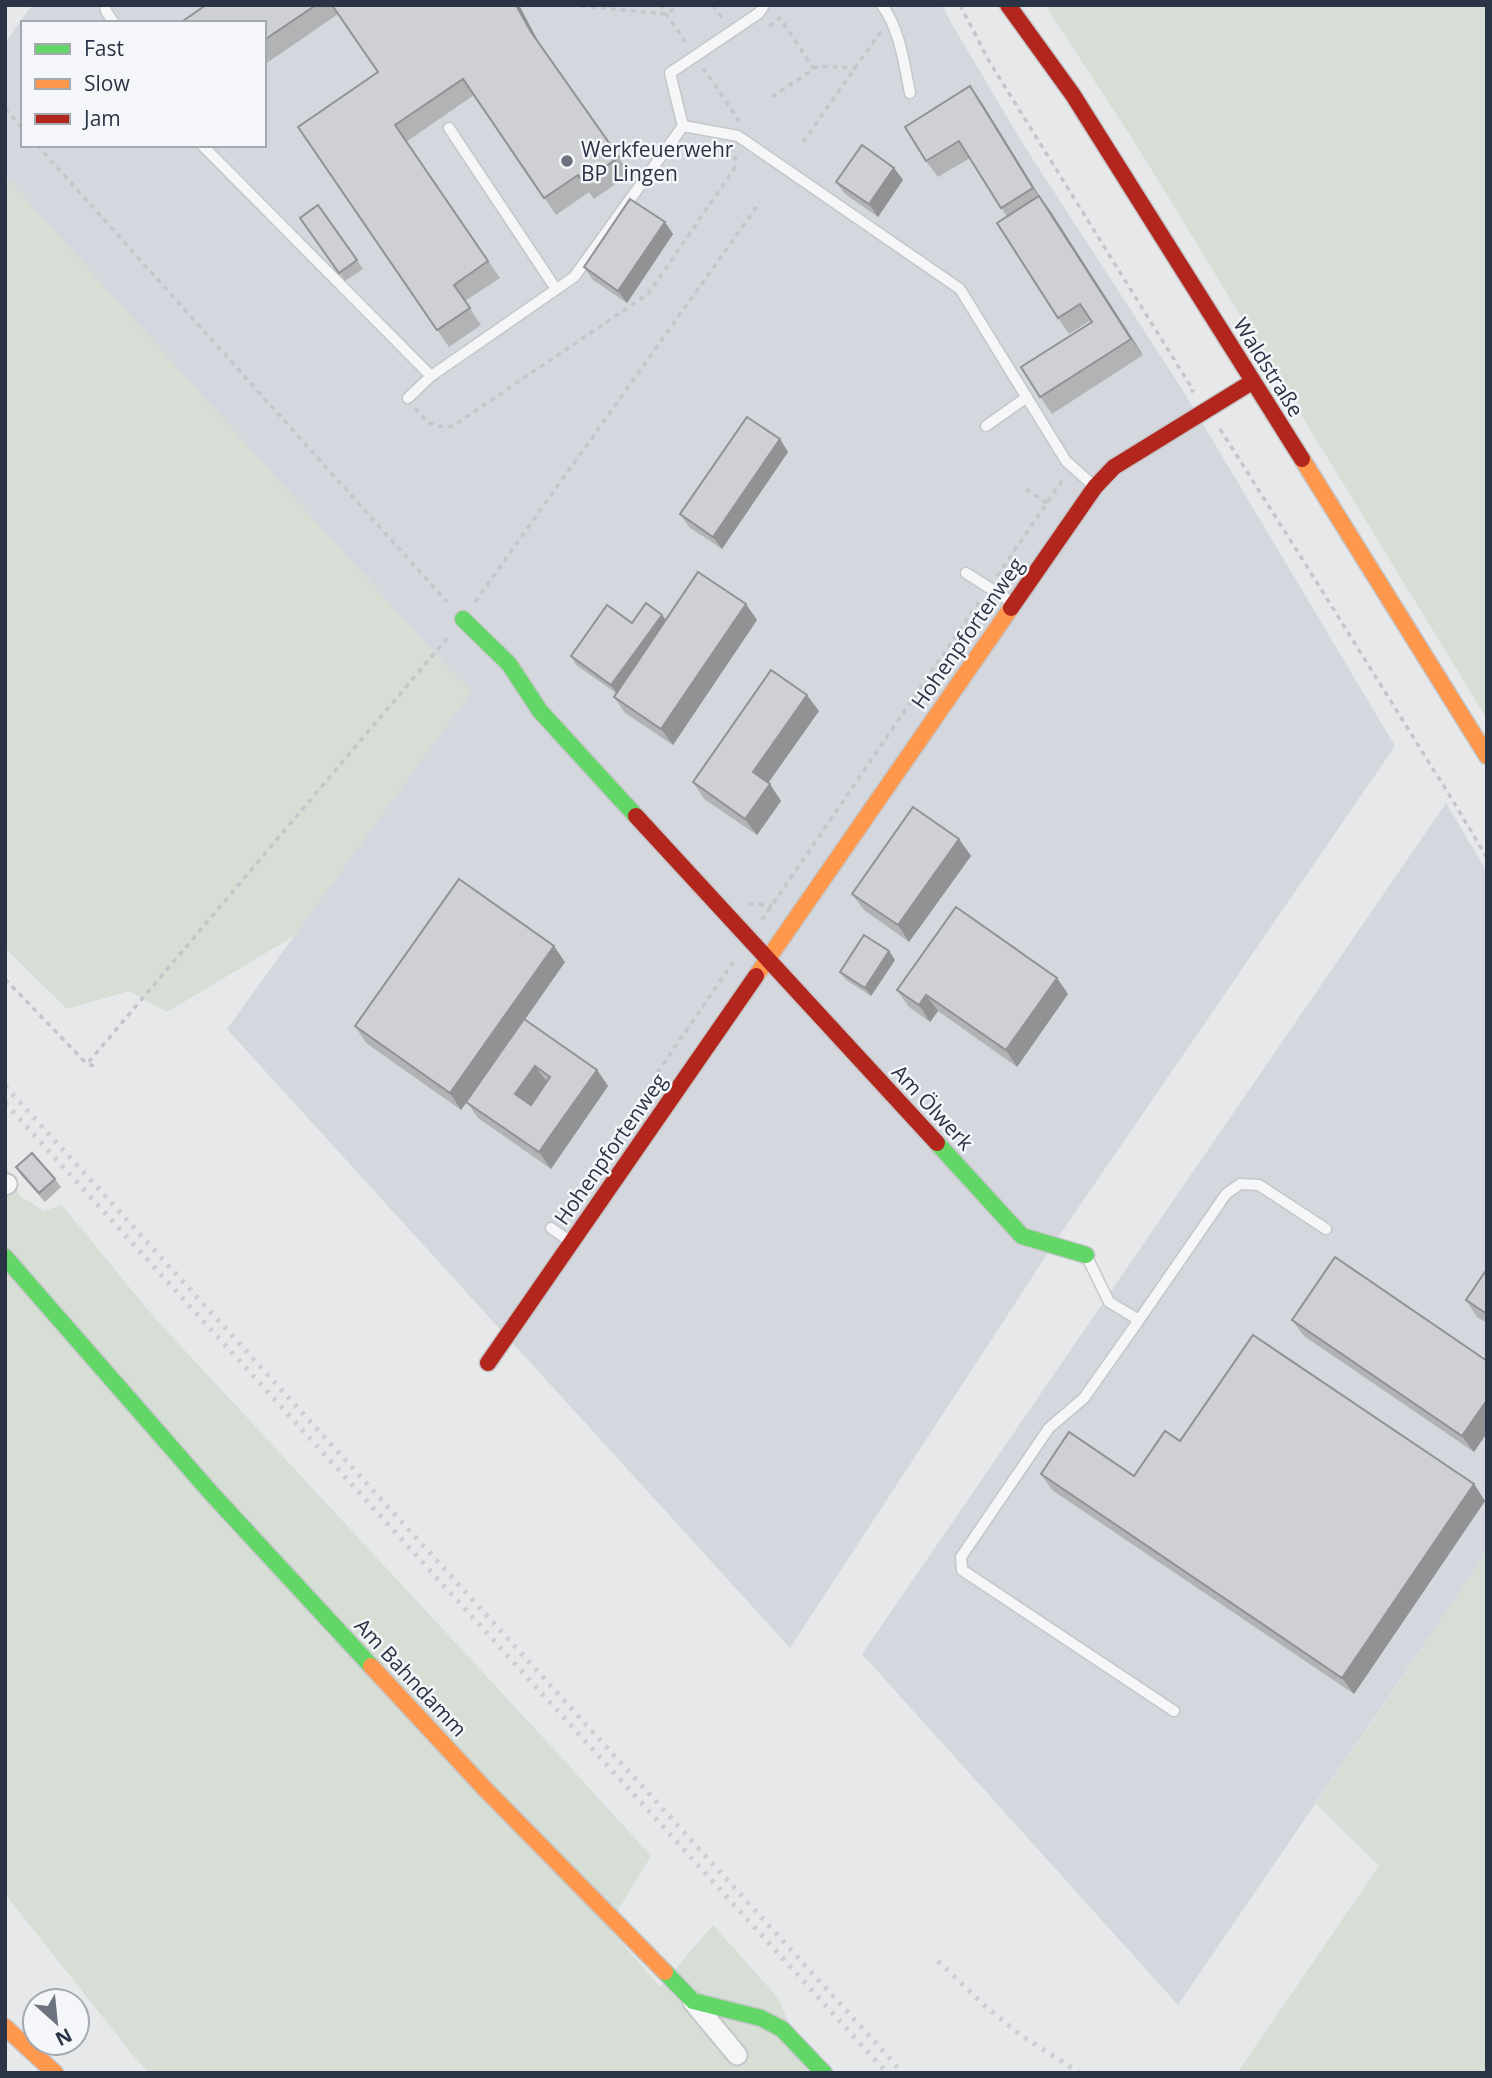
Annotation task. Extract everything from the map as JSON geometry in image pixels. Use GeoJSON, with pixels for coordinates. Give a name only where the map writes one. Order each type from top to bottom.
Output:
{"type":"FeatureCollection","features":[{"type":"Feature","properties":{"kind":"street","name":"Waldstraße"},"geometry":{"type":"LineString","coordinates":[[1008,5],[1073,95],[1144,206],[1487,756]]}},
{"type":"Feature","properties":{"kind":"street","name":"Hohenpfortenweg"},"geometry":{"type":"LineString","coordinates":[[488,1363],[1095,487],[1114,467],[1252,382]]}},
{"type":"Feature","properties":{"kind":"street"},"geometry":{"type":"LineString","coordinates":[[463,619],[509,664],[540,711],[767,959]]}},
{"type":"Feature","properties":{"kind":"street","name":"Am Ölwerk"},"geometry":{"type":"LineString","coordinates":[[767,959],[1022,1236],[1086,1255]]}},
{"type":"Feature","properties":{"kind":"street","name":"Am Bahndamm"},"geometry":{"type":"LineString","coordinates":[[5,1257],[221,1504],[486,1790],[693,2001],[706,2007],[769,2021],[783,2029],[824,2073]]}},
{"type":"Feature","properties":{"kind":"street"},"geometry":{"type":"LineString","coordinates":[[693,2001],[737,2055]]}},
{"type":"Feature","properties":{"kind":"street"},"geometry":{"type":"LineString","coordinates":[[5,2027],[55,2073]]}},
{"type":"Feature","properties":{"kind":"lane"},"geometry":{"type":"LineString","coordinates":[[105,5],[113,21]]}},
{"type":"Feature","properties":{"kind":"lane"},"geometry":{"type":"LineString","coordinates":[[408,398],[431,376],[574,277],[682,126],[670,73],[759,13],[764,5]]}},
{"type":"Feature","properties":{"kind":"lane"},"geometry":{"type":"LineString","coordinates":[[882,5],[891,17],[910,93]]}},
{"type":"Feature","properties":{"kind":"lane"},"geometry":{"type":"LineString","coordinates":[[682,126],[738,136],[960,289],[1066,461],[1095,487]]}},
{"type":"Feature","properties":{"kind":"lane"},"geometry":{"type":"LineString","coordinates":[[449,128],[556,289]]}},
{"type":"Feature","properties":{"kind":"lane"},"geometry":{"type":"LineString","coordinates":[[204,147],[431,376]]}},
{"type":"Feature","properties":{"kind":"lane"},"geometry":{"type":"LineString","coordinates":[[986,426],[1027,397]]}},
{"type":"Feature","properties":{"kind":"lane"},"geometry":{"type":"LineString","coordinates":[[966,573],[1013,603]]}},
{"type":"Feature","properties":{"kind":"lane"},"geometry":{"type":"LineString","coordinates":[[1174,1711],[962,1570],[961,1557],[1049,1428],[1084,1398],[1226,1195],[1240,1184],[1259,1185],[1326,1229]]}},
{"type":"Feature","properties":{"kind":"lane"},"geometry":{"type":"LineString","coordinates":[[551,1228],[571,1243]]}},
{"type":"Feature","properties":{"kind":"lane"},"geometry":{"type":"LineString","coordinates":[[1086,1255],[1109,1302],[1139,1320]]}},
{"type":"Feature","properties":{"kind":"path"},"geometry":{"type":"LineString","coordinates":[[571,5],[666,14],[680,5]]}},
{"type":"Feature","properties":{"kind":"path"},"geometry":{"type":"LineString","coordinates":[[408,398],[424,419],[437,428],[453,426],[648,294],[734,169],[738,119],[660,5]]}},
{"type":"Feature","properties":{"kind":"path"},"geometry":{"type":"LineString","coordinates":[[960,5],[989,61],[1487,858]]}},
{"type":"Feature","properties":{"kind":"path"},"geometry":{"type":"LineString","coordinates":[[803,142],[891,17]]}},
{"type":"Feature","properties":{"kind":"path"},"geometry":{"type":"LineString","coordinates":[[760,32],[780,18],[814,69]]}},
{"type":"Feature","properties":{"kind":"path"},"geometry":{"type":"LineString","coordinates":[[772,97],[818,66],[856,68]]}},
{"type":"Feature","properties":{"kind":"path"},"geometry":{"type":"LineString","coordinates":[[5,109],[21,127]]}},
{"type":"Feature","properties":{"kind":"path"},"geometry":{"type":"LineString","coordinates":[[39,147],[463,619]]}},
{"type":"Feature","properties":{"kind":"path"},"geometry":{"type":"LineString","coordinates":[[87,1064],[463,619],[760,202]]}},
{"type":"Feature","properties":{"kind":"path"},"geometry":{"type":"LineString","coordinates":[[1026,489],[1047,503]]}},
{"type":"Feature","properties":{"kind":"path"},"geometry":{"type":"LineString","coordinates":[[5,979],[87,1064],[94,1066]]}},
{"type":"Feature","properties":{"kind":"shaded area"},"geometry":{"type":"Polygon","coordinates":[[[32,5],[942,5],[1023,144],[1182,389],[1395,746],[1063,1230],[790,1648],[227,1029],[471,691],[5,177],[5,43],[32,5]]]}},
{"type":"Feature","properties":{"kind":"shaded area"},"geometry":{"type":"Polygon","coordinates":[[[1045,5],[1487,5],[1487,719],[1137,146],[1045,5]]]}},
{"type":"Feature","properties":{"kind":"shaded area"},"geometry":{"type":"Polygon","coordinates":[[[9,180],[445,665],[472,691],[294,936],[167,1012],[129,991],[67,1009],[5,948],[5,186],[9,180]]]}},
{"type":"Feature","properties":{"kind":"shaded area"},"geometry":{"type":"Polygon","coordinates":[[[1446,803],[1487,872],[1487,1552],[1178,2005],[862,1654],[1446,803]]]}},
{"type":"Feature","properties":{"kind":"shaded area"},"geometry":{"type":"Polygon","coordinates":[[[5,1163],[20,1196],[44,1211],[62,1205],[153,1316],[651,1856],[608,1927],[660,1987],[713,1925],[779,1999],[808,2073],[149,2073],[91,2002],[91,1987],[79,1987],[5,1894],[5,1163]]]}},
{"type":"Feature","properties":{"kind":"shaded area"},"geometry":{"type":"Polygon","coordinates":[[[1487,1552],[1487,2073],[1237,2073],[1379,1866],[1316,1804],[1487,1552]]]}},
{"type":"Feature","properties":{"kind":"building"},"geometry":{"type":"Polygon","coordinates":[[[206,5],[316,5],[266,39],[266,21],[183,21],[206,5]]]}},
{"type":"Feature","properties":{"kind":"building"},"geometry":{"type":"Polygon","coordinates":[[[332,5],[516,5],[531,32],[619,157],[583,182],[578,175],[544,198],[463,79],[395,125],[488,261],[454,285],[470,308],[437,330],[298,127],[378,72],[332,5]]]}},
{"type":"Feature","properties":{"kind":"building"},"geometry":{"type":"Polygon","coordinates":[[[970,86],[1033,188],[1001,208],[959,141],[926,161],[905,127],[970,86]]]}},
{"type":"Feature","properties":{"kind":"building"},"geometry":{"type":"Polygon","coordinates":[[[862,145],[894,168],[869,204],[836,182],[862,145]]]}},
{"type":"Feature","properties":{"kind":"building"},"geometry":{"type":"Polygon","coordinates":[[[1039,196],[1131,339],[1040,397],[1021,367],[1092,322],[1080,304],[1058,318],[997,223],[1039,196]]]}},
{"type":"Feature","properties":{"kind":"building"},"geometry":{"type":"Polygon","coordinates":[[[630,199],[665,222],[618,291],[584,267],[630,199]]]}},
{"type":"Feature","properties":{"kind":"building"},"geometry":{"type":"Polygon","coordinates":[[[318,205],[357,260],[339,273],[300,218],[318,205]]]}},
{"type":"Feature","properties":{"kind":"building"},"geometry":{"type":"Polygon","coordinates":[[[747,417],[780,439],[713,537],[680,514],[747,417]]]}},
{"type":"Feature","properties":{"kind":"building"},"geometry":{"type":"Polygon","coordinates":[[[698,572],[746,604],[661,729],[614,697],[698,572]]]}},
{"type":"Feature","properties":{"kind":"building"},"geometry":{"type":"Polygon","coordinates":[[[646,603],[662,615],[611,685],[571,656],[607,605],[632,623],[646,603]]]}},
{"type":"Feature","properties":{"kind":"building"},"geometry":{"type":"Polygon","coordinates":[[[771,670],[807,695],[753,772],[770,784],[745,819],[693,782],[771,670]]]}},
{"type":"Feature","properties":{"kind":"building"},"geometry":{"type":"Polygon","coordinates":[[[913,807],[959,839],[898,925],[852,894],[913,807]]]}},
{"type":"Feature","properties":{"kind":"building"},"geometry":{"type":"Polygon","coordinates":[[[459,879],[554,946],[450,1093],[355,1026],[459,879]]]}},
{"type":"Feature","properties":{"kind":"building"},"geometry":{"type":"Polygon","coordinates":[[[956,907],[1057,978],[1006,1050],[926,995],[919,1005],[897,990],[956,907]]]}},
{"type":"Feature","properties":{"kind":"building"},"geometry":{"type":"Polygon","coordinates":[[[864,935],[889,951],[865,988],[840,972],[864,935]]]}},
{"type":"Feature","properties":{"kind":"building"},"geometry":{"type":"Polygon","coordinates":[[[524,1019],[597,1070],[539,1152],[466,1102],[524,1019]],[[535,1066],[515,1094],[531,1105],[550,1077],[535,1066]]]}},
{"type":"Feature","properties":{"kind":"building"},"geometry":{"type":"Polygon","coordinates":[[[32,1153],[55,1179],[39,1193],[16,1167],[32,1153]]]}},
{"type":"Feature","properties":{"kind":"building"},"geometry":{"type":"Polygon","coordinates":[[[1335,1257],[1487,1361],[1487,1400],[1462,1436],[1292,1320],[1335,1257]]]}},
{"type":"Feature","properties":{"kind":"building"},"geometry":{"type":"Polygon","coordinates":[[[1487,1269],[1487,1314],[1466,1300],[1487,1269]]]}},
{"type":"Feature","properties":{"kind":"building"},"geometry":{"type":"Polygon","coordinates":[[[1253,1335],[1474,1484],[1342,1678],[1041,1474],[1069,1432],[1134,1476],[1165,1431],[1180,1441],[1253,1335]]]}},
{"type":"Feature","properties":{"kind":"railway"},"geometry":{"type":"LineString","coordinates":[[5,1086],[903,2073]]}},
{"type":"Feature","properties":{"kind":"railway"},"geometry":{"type":"LineString","coordinates":[[5,1103],[887,2073]]}},
{"type":"Feature","properties":{"kind":"railway"},"geometry":{"type":"LineString","coordinates":[[938,1961],[1019,2034],[1080,2073]]}},
{"type":"Feature","properties":{"kind":"traffic: fast"},"geometry":{"type":"LineString","coordinates":[[463,619],[509,664],[540,711],[636,816]]}},
{"type":"Feature","properties":{"kind":"traffic: fast"},"geometry":{"type":"LineString","coordinates":[[937,1143],[1022,1236],[1086,1255]]}},
{"type":"Feature","properties":{"kind":"traffic: fast"},"geometry":{"type":"LineString","coordinates":[[5,1257],[212,1494],[371,1666]]}},
{"type":"Feature","properties":{"kind":"traffic: fast"},"geometry":{"type":"LineString","coordinates":[[665,1972],[693,2001],[761,2018],[782,2029],[824,2073]]}},
{"type":"Feature","properties":{"kind":"traffic: slow"},"geometry":{"type":"LineString","coordinates":[[1302,459],[1487,756]]}},
{"type":"Feature","properties":{"kind":"traffic: slow"},"geometry":{"type":"LineString","coordinates":[[756,976],[1011,608]]}},
{"type":"Feature","properties":{"kind":"traffic: slow"},"geometry":{"type":"LineString","coordinates":[[371,1666],[486,1790],[665,1972]]}},
{"type":"Feature","properties":{"kind":"traffic: slow"},"geometry":{"type":"LineString","coordinates":[[5,2027],[55,2073]]}},
{"type":"Feature","properties":{"kind":"traffic: jam"},"geometry":{"type":"LineString","coordinates":[[1008,5],[1073,95],[1302,459]]}},
{"type":"Feature","properties":{"kind":"traffic: jam"},"geometry":{"type":"LineString","coordinates":[[1011,608],[1095,487],[1114,467],[1252,382]]}},
{"type":"Feature","properties":{"kind":"traffic: jam"},"geometry":{"type":"LineString","coordinates":[[636,816],[937,1143]]}},
{"type":"Feature","properties":{"kind":"traffic: jam"},"geometry":{"type":"LineString","coordinates":[[488,1363],[756,976]]}},
{"type":"Feature","properties":{"kind":"place","name":"Werkfeuerwehr BP Lingen"},"geometry":{"type":"Point","coordinates":[567,161]}}]}
